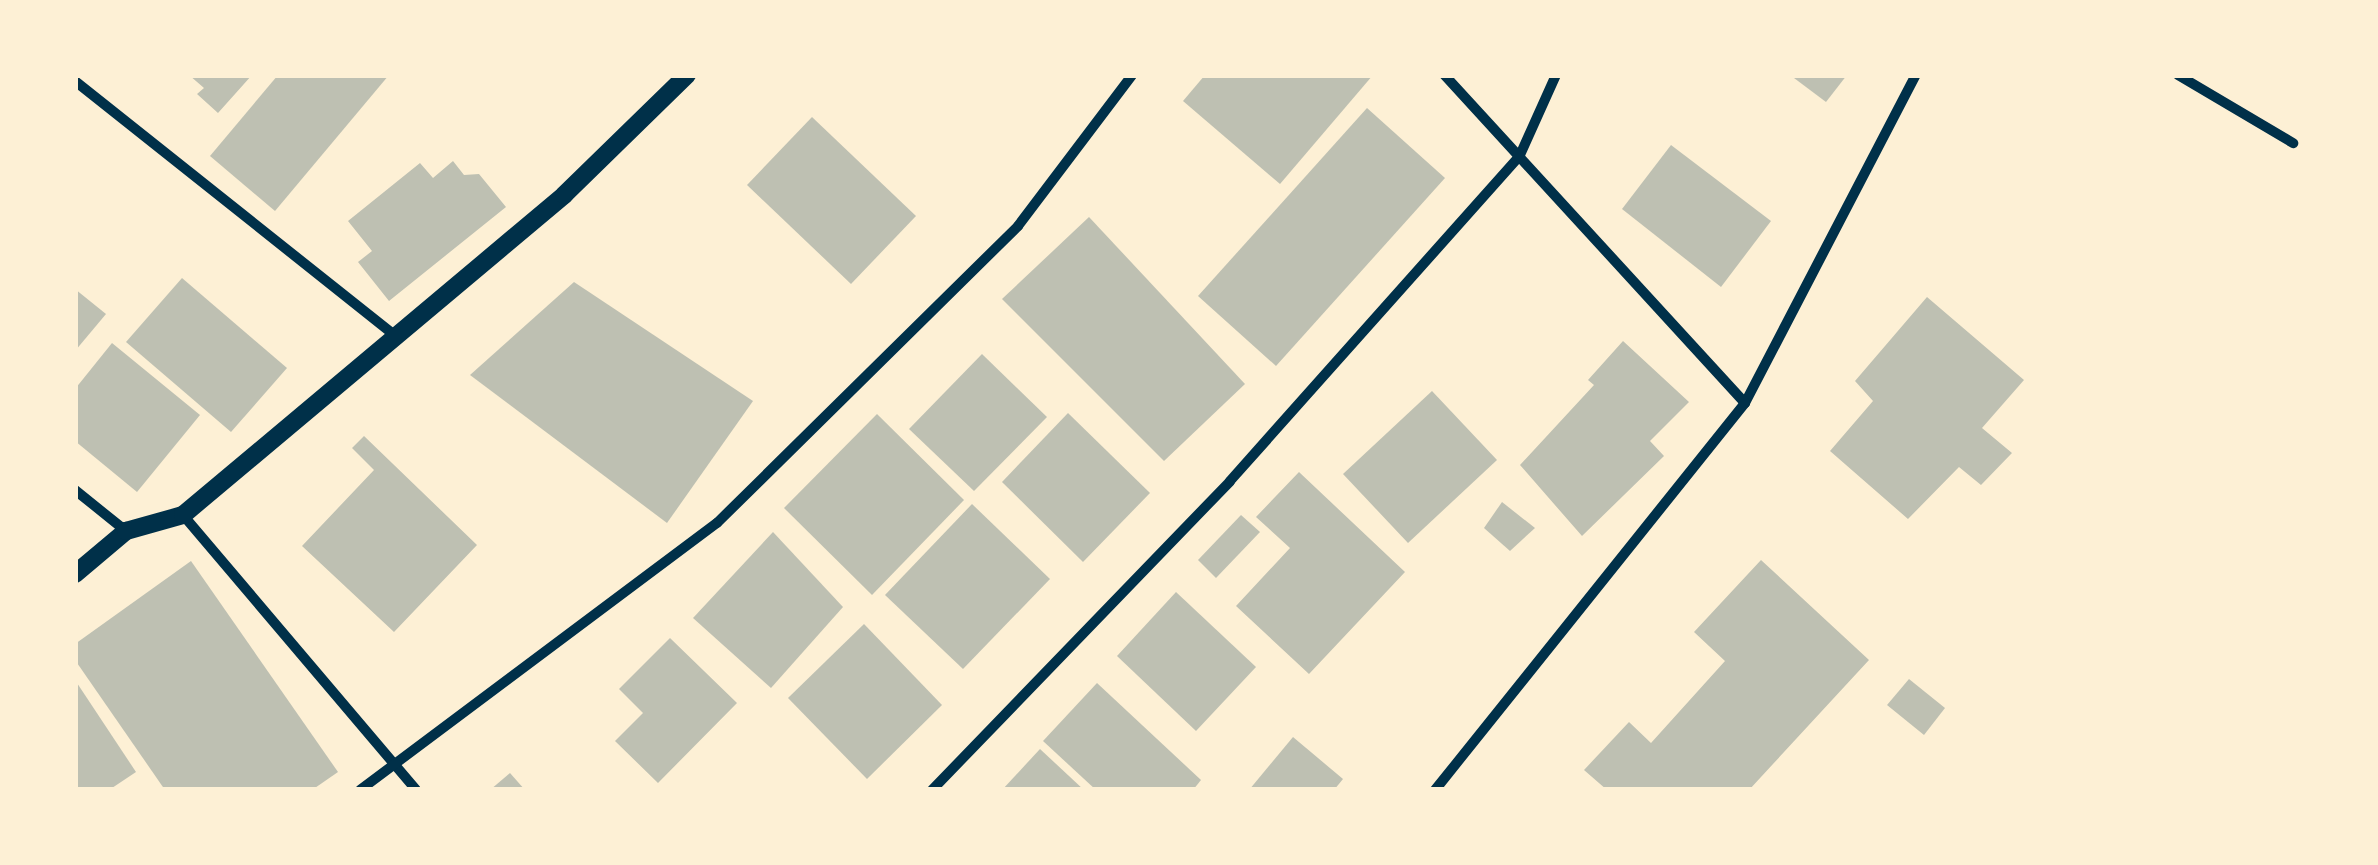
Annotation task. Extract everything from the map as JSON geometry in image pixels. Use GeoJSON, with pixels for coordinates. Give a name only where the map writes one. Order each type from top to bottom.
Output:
{"type":"FeatureCollection","features":[{"type":"Feature","properties":{"kind":"street"},"geometry":{"type":"LineString","coordinates":[[75,574],[126,530],[183,515],[393,334],[564,195],[687,75]]}},
{"type":"Feature","properties":{"kind":"street"},"geometry":{"type":"LineString","coordinates":[[360,790],[717,522],[1018,226],[1132,75]]}},
{"type":"Feature","properties":{"kind":"street"},"geometry":{"type":"LineString","coordinates":[[1444,75],[1745,402]]}},
{"type":"Feature","properties":{"kind":"street"},"geometry":{"type":"LineString","coordinates":[[932,790],[1230,481],[1520,155],[1556,75]]}},
{"type":"Feature","properties":{"kind":"street"},"geometry":{"type":"LineString","coordinates":[[1435,790],[1745,402],[1916,75]]}},
{"type":"Feature","properties":{"kind":"street"},"geometry":{"type":"LineString","coordinates":[[2178,75],[2293,143]]}},
{"type":"Feature","properties":{"kind":"street"},"geometry":{"type":"LineString","coordinates":[[75,81],[393,334]]}},
{"type":"Feature","properties":{"kind":"street"},"geometry":{"type":"LineString","coordinates":[[75,490],[126,530]]}},
{"type":"Feature","properties":{"kind":"street"},"geometry":{"type":"LineString","coordinates":[[183,515],[416,790]]}},
{"type":"Feature","properties":{"kind":"building"},"geometry":{"type":"Polygon","coordinates":[[[189,75],[252,75],[218,113],[197,94],[204,88],[189,75]]]}},
{"type":"Feature","properties":{"kind":"building"},"geometry":{"type":"Polygon","coordinates":[[[278,75],[389,75],[275,211],[210,156],[278,75]]]}},
{"type":"Feature","properties":{"kind":"building"},"geometry":{"type":"Polygon","coordinates":[[[1205,75],[1373,75],[1280,184],[1183,101],[1205,75]]]}},
{"type":"Feature","properties":{"kind":"building"},"geometry":{"type":"Polygon","coordinates":[[[1790,75],[1847,75],[1826,102],[1790,75]]]}},
{"type":"Feature","properties":{"kind":"building"},"geometry":{"type":"Polygon","coordinates":[[[1367,108],[1445,178],[1276,366],[1198,296],[1367,108]]]}},
{"type":"Feature","properties":{"kind":"building"},"geometry":{"type":"Polygon","coordinates":[[[812,117],[916,216],[851,284],[747,185],[812,117]]]}},
{"type":"Feature","properties":{"kind":"building"},"geometry":{"type":"Polygon","coordinates":[[[1671,145],[1771,221],[1721,287],[1622,209],[1671,145]]]}},
{"type":"Feature","properties":{"kind":"building"},"geometry":{"type":"Polygon","coordinates":[[[453,161],[464,175],[479,174],[506,207],[389,301],[358,262],[372,251],[348,221],[420,163],[433,178],[453,161]]]}},
{"type":"Feature","properties":{"kind":"building"},"geometry":{"type":"Polygon","coordinates":[[[1089,217],[1245,384],[1164,461],[1002,299],[1089,217]]]}},
{"type":"Feature","properties":{"kind":"building"},"geometry":{"type":"Polygon","coordinates":[[[182,278],[287,368],[231,432],[126,342],[182,278]]]}},
{"type":"Feature","properties":{"kind":"building"},"geometry":{"type":"Polygon","coordinates":[[[574,282],[753,401],[667,523],[470,375],[574,282]]]}},
{"type":"Feature","properties":{"kind":"building"},"geometry":{"type":"Polygon","coordinates":[[[75,289],[106,314],[75,351],[75,289]]]}},
{"type":"Feature","properties":{"kind":"building"},"geometry":{"type":"Polygon","coordinates":[[[1927,297],[2024,380],[1982,428],[2012,453],[1981,485],[1959,467],[1908,519],[1830,451],[1873,401],[1855,381],[1927,297]]]}},
{"type":"Feature","properties":{"kind":"building"},"geometry":{"type":"Polygon","coordinates":[[[1623,341],[1689,402],[1650,441],[1664,456],[1582,536],[1520,465],[1594,385],[1588,380],[1623,341]]]}},
{"type":"Feature","properties":{"kind":"building"},"geometry":{"type":"Polygon","coordinates":[[[112,343],[200,415],[137,492],[75,441],[75,389],[112,343]]]}},
{"type":"Feature","properties":{"kind":"building"},"geometry":{"type":"Polygon","coordinates":[[[982,354],[1047,417],[974,491],[909,429],[982,354]]]}},
{"type":"Feature","properties":{"kind":"building"},"geometry":{"type":"Polygon","coordinates":[[[1432,391],[1497,460],[1408,543],[1343,474],[1432,391]]]}},
{"type":"Feature","properties":{"kind":"building"},"geometry":{"type":"Polygon","coordinates":[[[1068,413],[1150,493],[1083,562],[1002,482],[1068,413]]]}},
{"type":"Feature","properties":{"kind":"building"},"geometry":{"type":"Polygon","coordinates":[[[877,414],[964,500],[872,595],[784,508],[877,414]]]}},
{"type":"Feature","properties":{"kind":"building"},"geometry":{"type":"Polygon","coordinates":[[[364,436],[477,545],[394,632],[302,546],[374,470],[352,448],[364,436]]]}},
{"type":"Feature","properties":{"kind":"building"},"geometry":{"type":"Polygon","coordinates":[[[1299,472],[1405,572],[1309,674],[1236,606],[1290,548],[1256,517],[1299,472]]]}},
{"type":"Feature","properties":{"kind":"building"},"geometry":{"type":"Polygon","coordinates":[[[1502,502],[1535,528],[1510,551],[1484,528],[1502,502]]]}},
{"type":"Feature","properties":{"kind":"building"},"geometry":{"type":"Polygon","coordinates":[[[972,504],[1050,579],[963,669],[885,595],[972,504]]]}},
{"type":"Feature","properties":{"kind":"building"},"geometry":{"type":"Polygon","coordinates":[[[1241,515],[1260,532],[1216,578],[1198,560],[1241,515]]]}},
{"type":"Feature","properties":{"kind":"building"},"geometry":{"type":"Polygon","coordinates":[[[773,532],[843,607],[771,688],[693,618],[773,532]]]}},
{"type":"Feature","properties":{"kind":"building"},"geometry":{"type":"Polygon","coordinates":[[[1761,560],[1869,660],[1749,790],[1607,790],[1584,770],[1629,722],[1651,743],[1725,661],[1694,632],[1761,560]]]}},
{"type":"Feature","properties":{"kind":"building"},"geometry":{"type":"Polygon","coordinates":[[[191,561],[338,772],[312,790],[165,790],[75,660],[75,644],[191,561]]]}},
{"type":"Feature","properties":{"kind":"building"},"geometry":{"type":"Polygon","coordinates":[[[1176,592],[1256,667],[1196,731],[1117,656],[1176,592]]]}},
{"type":"Feature","properties":{"kind":"building"},"geometry":{"type":"Polygon","coordinates":[[[864,624],[942,705],[867,779],[788,698],[864,624]]]}},
{"type":"Feature","properties":{"kind":"building"},"geometry":{"type":"Polygon","coordinates":[[[670,638],[737,703],[658,783],[615,741],[643,713],[619,689],[670,638]]]}},
{"type":"Feature","properties":{"kind":"building"},"geometry":{"type":"Polygon","coordinates":[[[1909,679],[1945,708],[1924,735],[1887,705],[1909,679]]]}},
{"type":"Feature","properties":{"kind":"building"},"geometry":{"type":"Polygon","coordinates":[[[75,680],[136,772],[109,790],[75,790],[75,680]]]}},
{"type":"Feature","properties":{"kind":"building"},"geometry":{"type":"Polygon","coordinates":[[[1097,683],[1201,780],[1193,790],[1096,790],[1043,741],[1097,683]]]}},
{"type":"Feature","properties":{"kind":"building"},"geometry":{"type":"Polygon","coordinates":[[[1293,737],[1343,779],[1334,790],[1249,790],[1293,737]]]}},
{"type":"Feature","properties":{"kind":"building"},"geometry":{"type":"Polygon","coordinates":[[[1040,749],[1084,790],[1002,790],[1040,749]]]}},
{"type":"Feature","properties":{"kind":"building"},"geometry":{"type":"Polygon","coordinates":[[[510,773],[525,790],[490,790],[510,773]]]}}]}
